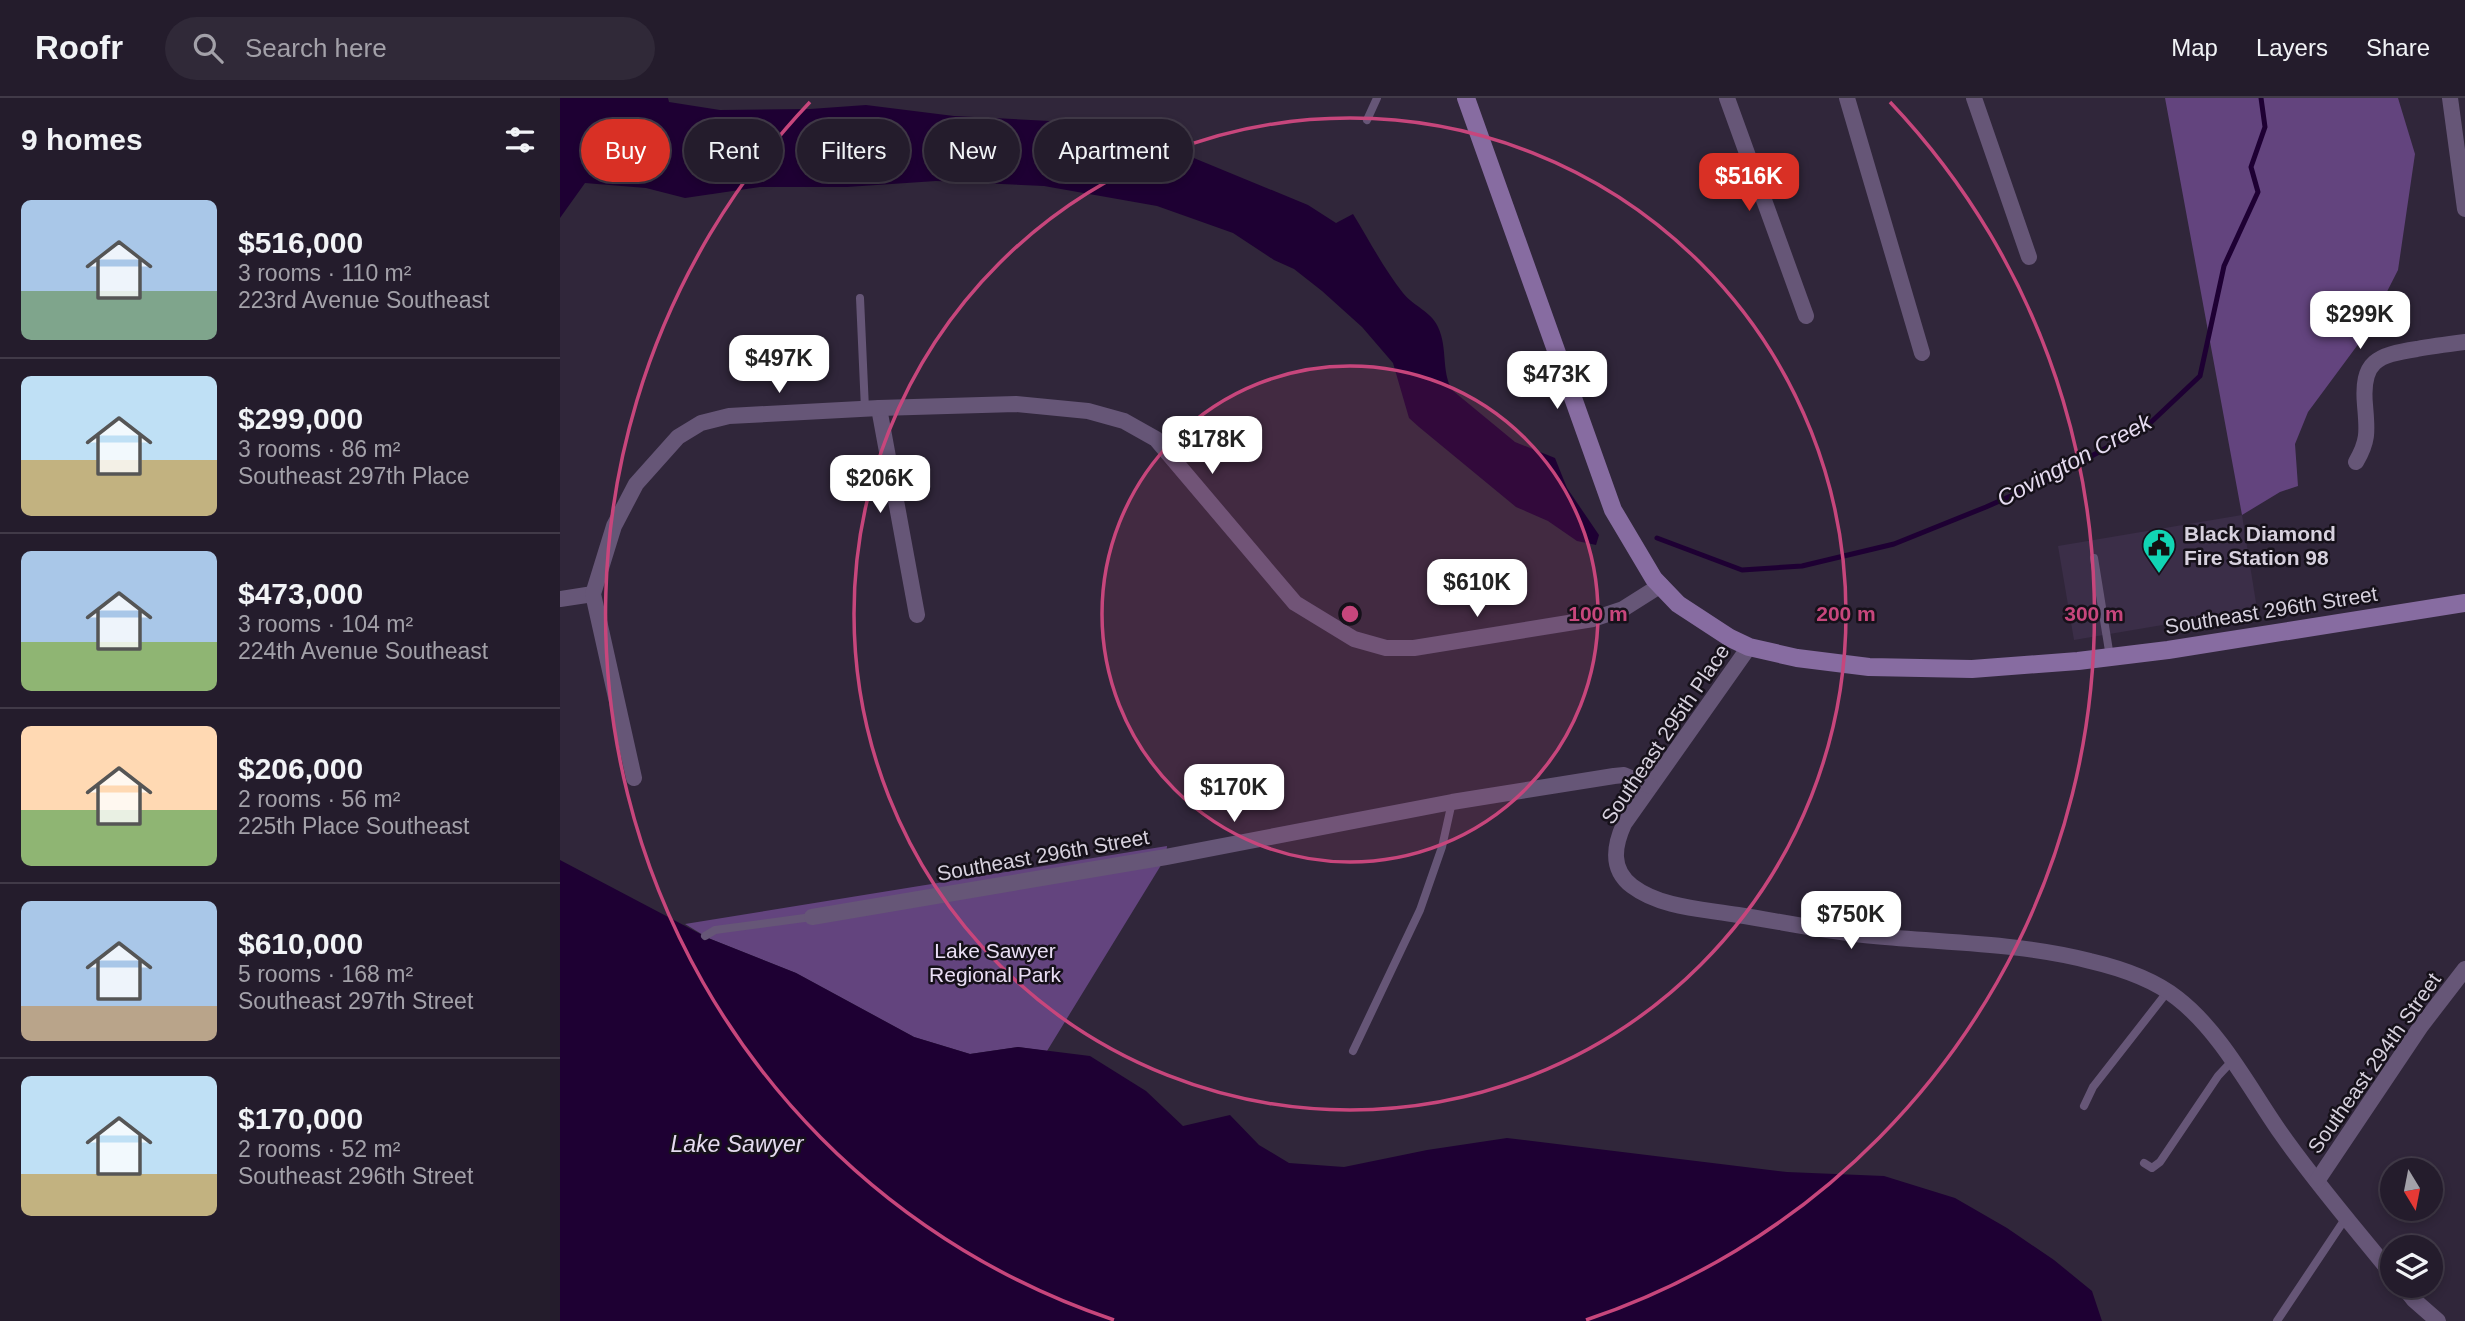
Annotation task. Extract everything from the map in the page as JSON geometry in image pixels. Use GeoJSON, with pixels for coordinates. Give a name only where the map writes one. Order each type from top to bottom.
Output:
{"type":"FeatureCollection","features":[{"type":"Feature","properties":{"kind":"street","name":"Southeast 296th Street"},"geometry":{"type":"LineString","coordinates":[[1466,98],[1604,488],[1628,537],[1661,586],[1678,604],[1749,648],[1797,658],[1869,667],[1972,669],[2110,657],[2465,603]]}},
{"type":"Feature","properties":{"kind":"street"},"geometry":{"type":"LineString","coordinates":[[1727,98],[1806,316]]}},
{"type":"Feature","properties":{"kind":"street"},"geometry":{"type":"LineString","coordinates":[[1847,98],[1922,353]]}},
{"type":"Feature","properties":{"kind":"street"},"geometry":{"type":"LineString","coordinates":[[1974,98],[2029,257]]}},
{"type":"Feature","properties":{"kind":"street"},"geometry":{"type":"LineString","coordinates":[[2449,98],[2465,209]]}},
{"type":"Feature","properties":{"kind":"street"},"geometry":{"type":"LineString","coordinates":[[2356,462],[2368,436],[2364,382],[2370,366],[2390,353],[2465,342]]}},
{"type":"Feature","properties":{"kind":"street"},"geometry":{"type":"LineString","coordinates":[[634,778],[593,594],[614,526],[636,484],[678,436],[701,423],[729,416],[1016,404],[1088,411],[1125,421],[1156,439],[1295,603],[1354,639],[1387,648],[1413,648],[1593,619],[1623,609],[1661,586]]}},
{"type":"Feature","properties":{"kind":"street"},"geometry":{"type":"LineString","coordinates":[[872,408],[917,615]]}},
{"type":"Feature","properties":{"kind":"street"},"geometry":{"type":"LineString","coordinates":[[560,599],[593,594]]}},
{"type":"Feature","properties":{"kind":"street","name":"Southeast 295th Place"},"geometry":{"type":"LineString","coordinates":[[1749,648],[1624,824],[1615,851],[1615,861],[1630,884],[1649,896],[1681,905],[1867,935],[2053,953],[2123,971],[2168,991],[2202,1023],[2317,1181],[2380,1259]]}},
{"type":"Feature","properties":{"kind":"street","name":"Southeast 296th Street"},"geometry":{"type":"LineString","coordinates":[[812,917],[1166,858],[1452,802],[1614,776],[1624,775],[1650,786]]}},
{"type":"Feature","properties":{"kind":"street","name":"Southeast 294th Street"},"geometry":{"type":"LineString","coordinates":[[2317,1181],[2421,1026],[2465,969]]}},
{"type":"Feature","properties":{"kind":"street"},"geometry":{"type":"LineString","coordinates":[[2415,1298],[2438,1321]]}},
{"type":"Feature","properties":{"kind":"lane"},"geometry":{"type":"LineString","coordinates":[[1367,120],[1377,98]]}},
{"type":"Feature","properties":{"kind":"lane"},"geometry":{"type":"LineString","coordinates":[[860,298],[872,408]]}},
{"type":"Feature","properties":{"kind":"lane"},"geometry":{"type":"LineString","coordinates":[[2094,558],[2110,657]]}},
{"type":"Feature","properties":{"kind":"lane"},"geometry":{"type":"LineString","coordinates":[[1353,1051],[1420,910],[1442,847],[1452,802]]}},
{"type":"Feature","properties":{"kind":"lane"},"geometry":{"type":"LineString","coordinates":[[705,936],[715,930],[812,917]]}},
{"type":"Feature","properties":{"kind":"lane"},"geometry":{"type":"LineString","coordinates":[[2084,1106],[2092,1087],[2168,991]]}},
{"type":"Feature","properties":{"kind":"lane"},"geometry":{"type":"LineString","coordinates":[[2144,1163],[2152,1168],[2160,1162],[2218,1076],[2232,1061]]}},
{"type":"Feature","properties":{"kind":"lane"},"geometry":{"type":"LineString","coordinates":[[2277,1321],[2346,1219]]}},
{"type":"Feature","properties":{"kind":"shaded area"},"geometry":{"type":"Polygon","coordinates":[[[2242,515],[2257,609],[2074,640],[2058,546],[2242,515]]]}},
{"type":"Feature","properties":{"kind":"green space"},"geometry":{"type":"Polygon","coordinates":[[[2165,98],[2398,98],[2415,154],[2398,270],[2365,335],[2308,412],[2295,444],[2298,486],[2280,492],[2242,515],[2165,98]]]}},
{"type":"Feature","properties":{"kind":"green space","name":"Lake Sawyer Regional Park"},"geometry":{"type":"Polygon","coordinates":[[[1167,846],[1166,857],[1047,1051],[1018,1047],[970,1054],[914,1037],[796,973],[708,938],[685,924],[1167,846]]]}},
{"type":"Feature","properties":{"kind":"water"},"geometry":{"type":"Polygon","coordinates":[[[560,98],[668,98],[669,102],[720,110],[866,105],[954,116],[1012,119],[924,119],[924,182],[847,187],[760,187],[685,198],[646,188],[585,183],[560,218],[560,98]]]}},
{"type":"Feature","properties":{"kind":"water"},"geometry":{"type":"Polygon","coordinates":[[[1020,119],[1034,120],[1034,182],[1193,182],[1193,158],[1308,205],[1336,223],[1353,214],[1403,293],[1435,321],[1443,343],[1452,390],[1515,442],[1555,458],[1567,488],[1599,535],[1596,545],[1577,541],[1548,521],[1516,507],[1409,418],[1393,363],[1362,327],[1294,269],[1274,260],[1233,233],[1157,206],[1044,186],[958,182],[1020,182],[1020,119]]]}},
{"type":"Feature","properties":{"kind":"water","name":"Lake Sawyer"},"geometry":{"type":"Polygon","coordinates":[[[560,860],[708,938],[796,973],[914,1037],[970,1054],[1018,1047],[1090,1056],[1146,1091],[1183,1126],[1230,1115],[1259,1145],[1289,1163],[1344,1167],[1427,1150],[1507,1138],[1787,1172],[1884,1176],[1955,1198],[2007,1228],[2054,1260],[2092,1291],[2102,1321],[560,1321],[560,860]]]}},
{"type":"Feature","properties":{"kind":"waterway","name":"Covington Creek"},"geometry":{"type":"LineString","coordinates":[[1657,538],[1742,570],[1802,566],[1894,544],[1986,507],[2049,479],[2147,426],[2200,376],[2224,266],[2258,192],[2251,167],[2265,127],[2261,98]]}},
{"type":"Feature","properties":{"kind":"place","name":"Black Diamond Fire Station 98"},"geometry":{"type":"Point","coordinates":[2159,575]}}]}
